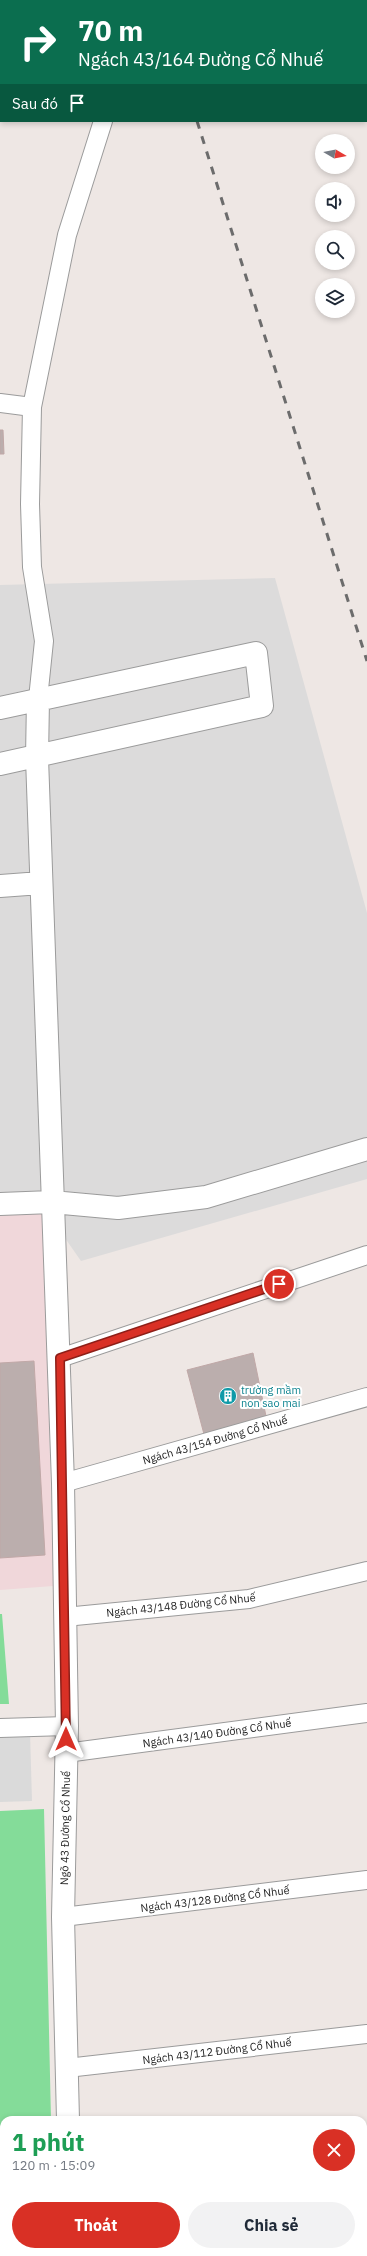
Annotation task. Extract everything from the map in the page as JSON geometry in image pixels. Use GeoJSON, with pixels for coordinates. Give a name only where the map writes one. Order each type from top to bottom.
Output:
{"type":"FeatureCollection","features":[{"type":"Feature","properties":{"kind":"street"},"geometry":{"type":"LineString","coordinates":[[0,708],[256,653],[262,706],[36,758],[0,764]]}},
{"type":"Feature","properties":{"kind":"street","name":"Ngõ 43 Đường Cổ Nhuế"},"geometry":{"type":"LineString","coordinates":[[38,699],[36,758],[52,1202],[60,1358],[63,1484],[67,1726],[63,1917],[68,2116]]}},
{"type":"Feature","properties":{"kind":"street"},"geometry":{"type":"LineString","coordinates":[[0,886],[41,883]]}},
{"type":"Feature","properties":{"kind":"street"},"geometry":{"type":"LineString","coordinates":[[0,1204],[52,1202],[118,1208],[206,1197],[367,1149]]}},
{"type":"Feature","properties":{"kind":"lane"},"geometry":{"type":"LineString","coordinates":[[38,699],[44,641],[32,567],[30,504],[32,407],[67,235],[103,122]]}},
{"type":"Feature","properties":{"kind":"lane"},"geometry":{"type":"LineString","coordinates":[[0,403],[32,407]]}},
{"type":"Feature","properties":{"kind":"lane"},"geometry":{"type":"LineString","coordinates":[[60,1358],[367,1255]]}},
{"type":"Feature","properties":{"kind":"lane","name":"Ngách 43/154 Đường Cổ Nhuế"},"geometry":{"type":"LineString","coordinates":[[63,1484],[367,1397]]}},
{"type":"Feature","properties":{"kind":"lane","name":"Ngách 43/148 Đường Cổ Nhuế"},"geometry":{"type":"LineString","coordinates":[[65,1617],[249,1599],[367,1571]]}},
{"type":"Feature","properties":{"kind":"lane","name":"Ngách 43/140 Đường Cổ Nhuế"},"geometry":{"type":"LineString","coordinates":[[66,1753],[367,1713]]}},
{"type":"Feature","properties":{"kind":"lane"},"geometry":{"type":"LineString","coordinates":[[0,1728],[67,1726]]}},
{"type":"Feature","properties":{"kind":"lane","name":"Ngách 43/128 Đường Cổ Nhuế"},"geometry":{"type":"LineString","coordinates":[[63,1917],[367,1880]]}},
{"type":"Feature","properties":{"kind":"lane","name":"Ngách 43/112 Đường Cổ Nhuế"},"geometry":{"type":"LineString","coordinates":[[67,2068],[367,2034]]}},
{"type":"Feature","properties":{"kind":"shaded area"},"geometry":{"type":"Polygon","coordinates":[[[275,578],[367,913],[367,1179],[81,1261],[44,1208],[0,1210],[0,585],[275,578]]]}},
{"type":"Feature","properties":{"kind":"shaded area"},"geometry":{"type":"Polygon","coordinates":[[[44,1208],[53,1586],[0,1590],[0,1210],[44,1208]]]}},
{"type":"Feature","properties":{"kind":"shaded area"},"geometry":{"type":"Polygon","coordinates":[[[30,1732],[32,1801],[0,1802],[0,1733],[30,1732]]]}},
{"type":"Feature","properties":{"kind":"green space"},"geometry":{"type":"Polygon","coordinates":[[[0,1614],[2,1614],[9,1704],[0,1704],[0,1614]]]}},
{"type":"Feature","properties":{"kind":"green space"},"geometry":{"type":"Polygon","coordinates":[[[44,1809],[51,2116],[0,2116],[0,1811],[44,1809]]]}},
{"type":"Feature","properties":{"kind":"building"},"geometry":{"type":"Polygon","coordinates":[[[0,430],[3,430],[4,454],[0,454],[0,430]]]}},
{"type":"Feature","properties":{"kind":"building","name":"trường mầm non sao mai"},"geometry":{"type":"Polygon","coordinates":[[[253,1353],[267,1421],[205,1438],[187,1370],[253,1353]]]}},
{"type":"Feature","properties":{"kind":"building"},"geometry":{"type":"Polygon","coordinates":[[[34,1361],[45,1555],[0,1558],[0,1363],[34,1361]]]}},
{"type":"Feature","properties":{"kind":"railway"},"geometry":{"type":"LineString","coordinates":[[197,122],[367,661]]}},
{"type":"Feature","properties":{"kind":"place","name":"trường mầm non sao mai"},"geometry":{"type":"Point","coordinates":[228,1396]}},
{"type":"Feature","properties":{"kind":"route"},"geometry":{"type":"LineString","coordinates":[[66,1739],[60,1358],[279,1284]]}}]}
